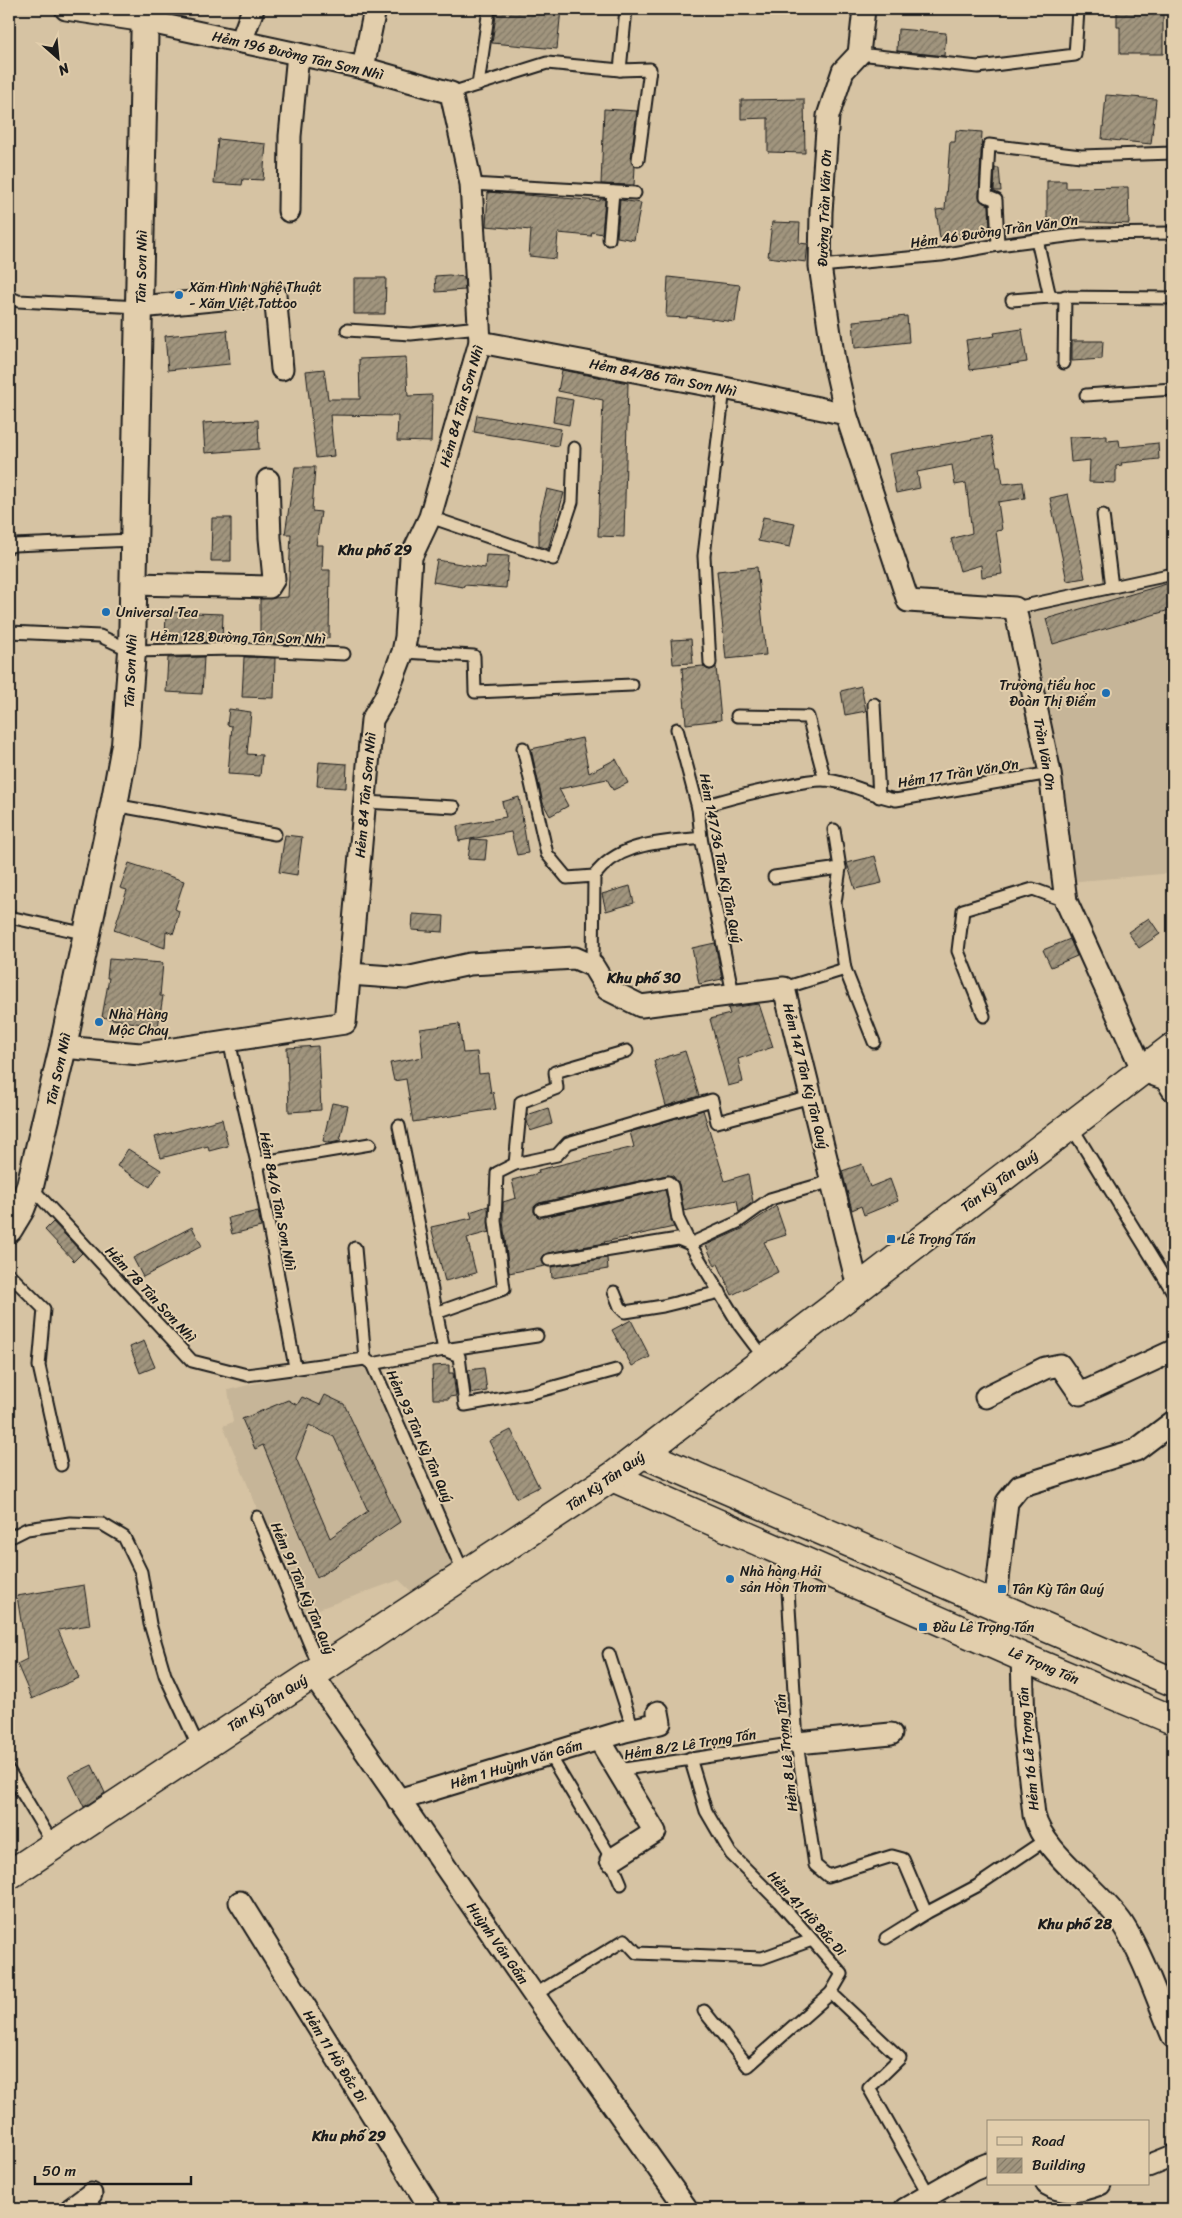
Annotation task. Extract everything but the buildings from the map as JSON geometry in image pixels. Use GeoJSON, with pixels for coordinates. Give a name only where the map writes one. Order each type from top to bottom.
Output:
{"type":"FeatureCollection","features":[{"type":"Feature","properties":{"kind":"main road","name":"Tân Kỳ Tân Quý"},"geometry":{"type":"LineString","coordinates":[[9,1875],[53,1844],[465,1576],[612,1477],[1173,1047]]}},
{"type":"Feature","properties":{"kind":"main road"},"geometry":{"type":"LineString","coordinates":[[644,1454],[1173,1682]]}},
{"type":"Feature","properties":{"kind":"main road","name":"Lê Trọng Tấn"},"geometry":{"type":"LineString","coordinates":[[612,1477],[1022,1657],[1173,1720]]}},
{"type":"Feature","properties":{"kind":"street","name":"Hẻm 196 Đường Tân Sơn Nhì"},"geometry":{"type":"LineString","coordinates":[[66,9],[145,15],[241,42],[364,68],[451,93]]}},
{"type":"Feature","properties":{"kind":"street"},"geometry":{"type":"LineString","coordinates":[[241,42],[253,9]]}},
{"type":"Feature","properties":{"kind":"street"},"geometry":{"type":"LineString","coordinates":[[364,68],[375,9]]}},
{"type":"Feature","properties":{"kind":"street"},"geometry":{"type":"LineString","coordinates":[[859,54],[864,9]]}},
{"type":"Feature","properties":{"kind":"street","name":"Tân Sơn Nhì"},"geometry":{"type":"LineString","coordinates":[[9,1229],[21,1209],[30,1186],[63,1047],[114,805],[127,728],[132,651],[145,15]]}},
{"type":"Feature","properties":{"kind":"street"},"geometry":{"type":"LineString","coordinates":[[288,211],[290,136],[298,54]]}},
{"type":"Feature","properties":{"kind":"street","name":"Đường Trần Văn Ơn"},"geometry":{"type":"LineString","coordinates":[[846,414],[834,361],[820,266],[821,212],[828,116],[843,71],[859,54]]}},
{"type":"Feature","properties":{"kind":"street","name":"Hẻm 84 Tân Sơn Nhì"},"geometry":{"type":"LineString","coordinates":[[63,1047],[140,1054],[345,1023],[372,720],[386,696],[403,652],[406,637],[411,557],[430,517],[480,335],[472,184],[451,93]]}},
{"type":"Feature","properties":{"kind":"street"},"geometry":{"type":"LineString","coordinates":[[140,307],[275,294],[282,369]]}},
{"type":"Feature","properties":{"kind":"street","name":"Hẻm 84/86 Tân Sơn Nhì"},"geometry":{"type":"LineString","coordinates":[[480,335],[846,414]]}},
{"type":"Feature","properties":{"kind":"street"},"geometry":{"type":"LineString","coordinates":[[846,414],[908,601],[1016,608]]}},
{"type":"Feature","properties":{"kind":"street"},"geometry":{"type":"LineString","coordinates":[[132,584],[269,587],[274,579],[270,538],[268,480]]}},
{"type":"Feature","properties":{"kind":"street","name":"Trần Văn Ơn"},"geometry":{"type":"LineString","coordinates":[[1016,608],[1050,773],[1066,901],[1143,1071]]}},
{"type":"Feature","properties":{"kind":"street"},"geometry":{"type":"LineString","coordinates":[[349,974],[406,978],[470,964],[575,958],[593,966]]}},
{"type":"Feature","properties":{"kind":"street","name":"Hẻm 147 Tân Kỳ Tân Quý"},"geometry":{"type":"LineString","coordinates":[[593,966],[607,989],[641,1006],[784,988],[858,1287]]}},
{"type":"Feature","properties":{"kind":"street"},"geometry":{"type":"LineString","coordinates":[[1143,1071],[1166,1079],[1173,1090]]}},
{"type":"Feature","properties":{"kind":"street"},"geometry":{"type":"LineString","coordinates":[[986,1397],[1045,1368],[1060,1365],[1080,1394],[1173,1351]]}},
{"type":"Feature","properties":{"kind":"street"},"geometry":{"type":"LineString","coordinates":[[995,1606],[1007,1502],[1020,1486],[1136,1450],[1173,1422]]}},
{"type":"Feature","properties":{"kind":"street","name":"Hẻm 16 Lê Trọng Tấn"},"geometry":{"type":"LineString","coordinates":[[1022,1657],[1024,1726],[1037,1827],[1045,1840],[1106,1902],[1122,1923],[1134,1945],[1173,2037]]}},
{"type":"Feature","properties":{"kind":"street","name":"Huỳnh Văn Gấm"},"geometry":{"type":"LineString","coordinates":[[317,1672],[398,1800],[687,2209]]}},
{"type":"Feature","properties":{"kind":"street","name":"Hẻm 1 Huỳnh Văn Gấm"},"geometry":{"type":"LineString","coordinates":[[398,1800],[633,1729],[660,1723],[658,1712]]}},
{"type":"Feature","properties":{"kind":"street"},"geometry":{"type":"LineString","coordinates":[[797,1744],[891,1734]]}},
{"type":"Feature","properties":{"kind":"street"},"geometry":{"type":"LineString","coordinates":[[599,1739],[655,1832],[611,1860]]}},
{"type":"Feature","properties":{"kind":"street","name":"Hẻm 11 Hồ Đắc Di"},"geometry":{"type":"LineString","coordinates":[[240,1902],[431,2209]]}},
{"type":"Feature","properties":{"kind":"street"},"geometry":{"type":"LineString","coordinates":[[1150,2165],[1173,2156]]}},
{"type":"Feature","properties":{"kind":"street"},"geometry":{"type":"LineString","coordinates":[[905,2209],[973,2170],[987,2164]]}},
{"type":"Feature","properties":{"kind":"street"},"geometry":{"type":"LineString","coordinates":[[1048,2186],[1060,2209]]}},
{"type":"Feature","properties":{"kind":"street"},"geometry":{"type":"LineString","coordinates":[[1050,2186],[1058,2190],[1076,2192],[1094,2186]]}},
{"type":"Feature","properties":{"kind":"street"},"geometry":{"type":"LineString","coordinates":[[71,2209],[91,2194]]}},
{"type":"Feature","properties":{"kind":"lane"},"geometry":{"type":"LineString","coordinates":[[478,85],[490,9]]}},
{"type":"Feature","properties":{"kind":"lane"},"geometry":{"type":"LineString","coordinates":[[620,70],[626,9]]}},
{"type":"Feature","properties":{"kind":"lane"},"geometry":{"type":"LineString","coordinates":[[859,54],[978,67],[1075,55],[1078,10]]}},
{"type":"Feature","properties":{"kind":"lane"},"geometry":{"type":"LineString","coordinates":[[451,93],[547,63],[620,70],[650,69],[638,160]]}},
{"type":"Feature","properties":{"kind":"lane"},"geometry":{"type":"LineString","coordinates":[[998,245],[996,200],[986,196],[989,145],[1081,156],[1173,152]]}},
{"type":"Feature","properties":{"kind":"lane"},"geometry":{"type":"LineString","coordinates":[[472,184],[635,193]]}},
{"type":"Feature","properties":{"kind":"lane"},"geometry":{"type":"LineString","coordinates":[[608,239],[613,192]]}},
{"type":"Feature","properties":{"kind":"lane","name":"Hẻm 46 Đường Trần Văn Ơn"},"geometry":{"type":"LineString","coordinates":[[820,266],[941,255],[1082,234],[1173,233]]}},
{"type":"Feature","properties":{"kind":"lane"},"geometry":{"type":"LineString","coordinates":[[1037,240],[1050,297]]}},
{"type":"Feature","properties":{"kind":"lane"},"geometry":{"type":"LineString","coordinates":[[1064,362],[1065,296]]}},
{"type":"Feature","properties":{"kind":"lane"},"geometry":{"type":"LineString","coordinates":[[1012,300],[1065,296],[1173,298]]}},
{"type":"Feature","properties":{"kind":"lane"},"geometry":{"type":"LineString","coordinates":[[9,297],[18,301],[140,307]]}},
{"type":"Feature","properties":{"kind":"lane"},"geometry":{"type":"LineString","coordinates":[[347,330],[411,334],[480,335]]}},
{"type":"Feature","properties":{"kind":"lane"},"geometry":{"type":"LineString","coordinates":[[710,663],[704,556],[724,388]]}},
{"type":"Feature","properties":{"kind":"lane"},"geometry":{"type":"LineString","coordinates":[[1086,395],[1173,389]]}},
{"type":"Feature","properties":{"kind":"lane"},"geometry":{"type":"LineString","coordinates":[[430,517],[552,559],[572,502],[574,448]]}},
{"type":"Feature","properties":{"kind":"lane"},"geometry":{"type":"LineString","coordinates":[[1103,515],[1112,587]]}},
{"type":"Feature","properties":{"kind":"lane"},"geometry":{"type":"LineString","coordinates":[[9,547],[14,545],[133,540]]}},
{"type":"Feature","properties":{"kind":"lane"},"geometry":{"type":"LineString","coordinates":[[1016,608],[1173,574]]}},
{"type":"Feature","properties":{"kind":"lane"},"geometry":{"type":"LineString","coordinates":[[9,632],[100,636],[132,651]]}},
{"type":"Feature","properties":{"kind":"lane","name":"Hẻm 128 Đường Tân Sơn Nhì"},"geometry":{"type":"LineString","coordinates":[[132,651],[234,649],[344,654]]}},
{"type":"Feature","properties":{"kind":"lane"},"geometry":{"type":"LineString","coordinates":[[403,652],[474,656],[475,692],[632,685]]}},
{"type":"Feature","properties":{"kind":"lane"},"geometry":{"type":"LineString","coordinates":[[874,704],[879,797]]}},
{"type":"Feature","properties":{"kind":"lane"},"geometry":{"type":"LineString","coordinates":[[737,716],[808,717],[825,780]]}},
{"type":"Feature","properties":{"kind":"lane","name":"Hẻm 147/36 Tân Kỳ Tân Quý"},"geometry":{"type":"LineString","coordinates":[[677,729],[698,808],[701,838],[733,994]]}},
{"type":"Feature","properties":{"kind":"lane"},"geometry":{"type":"LineString","coordinates":[[523,748],[547,854],[567,878],[594,876]]}},
{"type":"Feature","properties":{"kind":"lane","name":"Hẻm 17 Trần Văn Ơn"},"geometry":{"type":"LineString","coordinates":[[698,808],[730,797],[798,783],[825,780],[848,785],[879,797],[896,800],[1050,773]]}},
{"type":"Feature","properties":{"kind":"lane"},"geometry":{"type":"LineString","coordinates":[[365,802],[454,807]]}},
{"type":"Feature","properties":{"kind":"lane"},"geometry":{"type":"LineString","coordinates":[[114,805],[275,834]]}},
{"type":"Feature","properties":{"kind":"lane"},"geometry":{"type":"LineString","coordinates":[[834,830],[840,868],[835,903],[845,969],[874,1042]]}},
{"type":"Feature","properties":{"kind":"lane"},"geometry":{"type":"LineString","coordinates":[[593,966],[594,876],[604,862],[635,846],[701,838]]}},
{"type":"Feature","properties":{"kind":"lane"},"geometry":{"type":"LineString","coordinates":[[774,877],[840,868]]}},
{"type":"Feature","properties":{"kind":"lane"},"geometry":{"type":"LineString","coordinates":[[984,1016],[958,951],[963,910],[1033,889],[1066,901]]}},
{"type":"Feature","properties":{"kind":"lane"},"geometry":{"type":"LineString","coordinates":[[9,916],[87,934]]}},
{"type":"Feature","properties":{"kind":"lane"},"geometry":{"type":"LineString","coordinates":[[784,988],[845,969]]}},
{"type":"Feature","properties":{"kind":"lane","name":"Hẻm 84/6 Tân Sơn Nhì"},"geometry":{"type":"LineString","coordinates":[[229,1041],[257,1163],[295,1367]]}},
{"type":"Feature","properties":{"kind":"lane"},"geometry":{"type":"LineString","coordinates":[[515,1164],[522,1102],[557,1088],[555,1072],[626,1051]]}},
{"type":"Feature","properties":{"kind":"lane"},"geometry":{"type":"LineString","coordinates":[[436,1313],[504,1289],[495,1221],[497,1173],[515,1164],[557,1154],[568,1142],[712,1100],[717,1122],[811,1097]]}},
{"type":"Feature","properties":{"kind":"lane"},"geometry":{"type":"LineString","coordinates":[[399,1126],[444,1350],[459,1356],[465,1405],[532,1393],[616,1370]]}},
{"type":"Feature","properties":{"kind":"lane"},"geometry":{"type":"LineString","coordinates":[[1071,1126],[1173,1292]]}},
{"type":"Feature","properties":{"kind":"lane"},"geometry":{"type":"LineString","coordinates":[[257,1163],[370,1144]]}},
{"type":"Feature","properties":{"kind":"lane"},"geometry":{"type":"LineString","coordinates":[[549,1260],[678,1239],[690,1244],[738,1222],[770,1199],[832,1181]]}},
{"type":"Feature","properties":{"kind":"lane"},"geometry":{"type":"LineString","coordinates":[[541,1210],[668,1182],[672,1186],[678,1219],[690,1244],[740,1326],[765,1359]]}},
{"type":"Feature","properties":{"kind":"lane","name":"Hẻm 78 Tân Sơn Nhì"},"geometry":{"type":"LineString","coordinates":[[30,1186],[192,1360],[247,1375],[295,1367],[369,1361],[537,1336]]}},
{"type":"Feature","properties":{"kind":"lane","name":"Hẻm 93 Tân Kỳ Tân Quý"},"geometry":{"type":"LineString","coordinates":[[355,1248],[369,1361],[465,1576]]}},
{"type":"Feature","properties":{"kind":"lane"},"geometry":{"type":"LineString","coordinates":[[9,1274],[44,1309],[39,1366],[61,1465]]}},
{"type":"Feature","properties":{"kind":"lane"},"geometry":{"type":"LineString","coordinates":[[614,1292],[620,1307],[625,1312],[663,1306],[720,1292]]}},
{"type":"Feature","properties":{"kind":"lane","name":"Hẻm 91 Tân Kỳ Tân Quý"},"geometry":{"type":"LineString","coordinates":[[257,1517],[317,1672]]}},
{"type":"Feature","properties":{"kind":"lane"},"geometry":{"type":"LineString","coordinates":[[13,1536],[27,1529],[70,1523],[102,1524],[124,1537],[140,1572],[150,1624],[165,1675],[200,1748]]}},
{"type":"Feature","properties":{"kind":"lane","name":"Hẻm 8 Lê Trọng Tấn"},"geometry":{"type":"LineString","coordinates":[[786,1554],[797,1744],[815,1865],[828,1876],[892,1856],[903,1859],[926,1913]]}},
{"type":"Feature","properties":{"kind":"lane"},"geometry":{"type":"LineString","coordinates":[[609,1654],[633,1729]]}},
{"type":"Feature","properties":{"kind":"lane","name":"Hẻm 8/2 Lê Trọng Tấn"},"geometry":{"type":"LineString","coordinates":[[618,1770],[690,1758],[797,1744]]}},
{"type":"Feature","properties":{"kind":"lane"},"geometry":{"type":"LineString","coordinates":[[550,1754],[611,1860],[621,1884]]}},
{"type":"Feature","properties":{"kind":"lane","name":"Hẻm 41 Hồ Đắc Di"},"geometry":{"type":"LineString","coordinates":[[690,1758],[706,1811],[731,1854],[779,1902],[842,1974],[831,1993]]}},
{"type":"Feature","properties":{"kind":"lane"},"geometry":{"type":"LineString","coordinates":[[9,1771],[53,1844]]}},
{"type":"Feature","properties":{"kind":"lane"},"geometry":{"type":"LineString","coordinates":[[886,1938],[926,1913],[977,1886],[1045,1840]]}},
{"type":"Feature","properties":{"kind":"lane"},"geometry":{"type":"LineString","coordinates":[[534,1995],[625,1940],[637,1953],[762,1958],[812,1940]]}},
{"type":"Feature","properties":{"kind":"lane"},"geometry":{"type":"LineString","coordinates":[[704,2011],[748,2066],[831,1993],[900,2058],[869,2088],[930,2195]]}},
{"type":"Feature","properties":{"kind":"shaded area","name":"Trường tiểu học Đoàn Thị Điểm"},"geometry":{"type":"Polygon","coordinates":[[[1173,579],[1173,873],[1068,882],[1023,611],[1173,579]]]}},
{"type":"Feature","properties":{"kind":"shaded area"},"geometry":{"type":"Polygon","coordinates":[[[364,1357],[456,1563],[412,1592],[399,1580],[302,1615],[223,1426],[233,1422],[228,1390],[364,1357]]]}},
{"type":"Feature","properties":{"kind":"place","name":"Xăm Hình Nghệ Thuật - Xăm Việt Tattoo"},"geometry":{"type":"Point","coordinates":[179,295]}},
{"type":"Feature","properties":{"kind":"place","name":"Universal Tea"},"geometry":{"type":"Point","coordinates":[106,612]}},
{"type":"Feature","properties":{"kind":"place","name":"Trường tiểu học Đoàn Thị Điểm"},"geometry":{"type":"Point","coordinates":[1106,693]}},
{"type":"Feature","properties":{"kind":"place","name":"Nhà Hàng Mộc Chay"},"geometry":{"type":"Point","coordinates":[99,1022]}},
{"type":"Feature","properties":{"kind":"place","name":"Lê Trọng Tấn"},"geometry":{"type":"Point","coordinates":[891,1239]}},
{"type":"Feature","properties":{"kind":"place","name":"Nhà hàng Hải sản Hòn Thơm"},"geometry":{"type":"Point","coordinates":[730,1579]}},
{"type":"Feature","properties":{"kind":"place","name":"Tân Kỳ Tân Quý"},"geometry":{"type":"Point","coordinates":[1002,1589]}},
{"type":"Feature","properties":{"kind":"place","name":"Đầu Lê Trọng Tấn"},"geometry":{"type":"Point","coordinates":[923,1627]}},
{"type":"Feature","properties":{"kind":"district","name":"Khu phố 29"},"geometry":{"type":"Point","coordinates":[375,550]}},
{"type":"Feature","properties":{"kind":"district","name":"Khu phố 30"},"geometry":{"type":"Point","coordinates":[644,978]}},
{"type":"Feature","properties":{"kind":"district","name":"Khu phố 28"},"geometry":{"type":"Point","coordinates":[1075,1924]}},
{"type":"Feature","properties":{"kind":"district","name":"Khu phố 29"},"geometry":{"type":"Point","coordinates":[349,2136]}}]}
